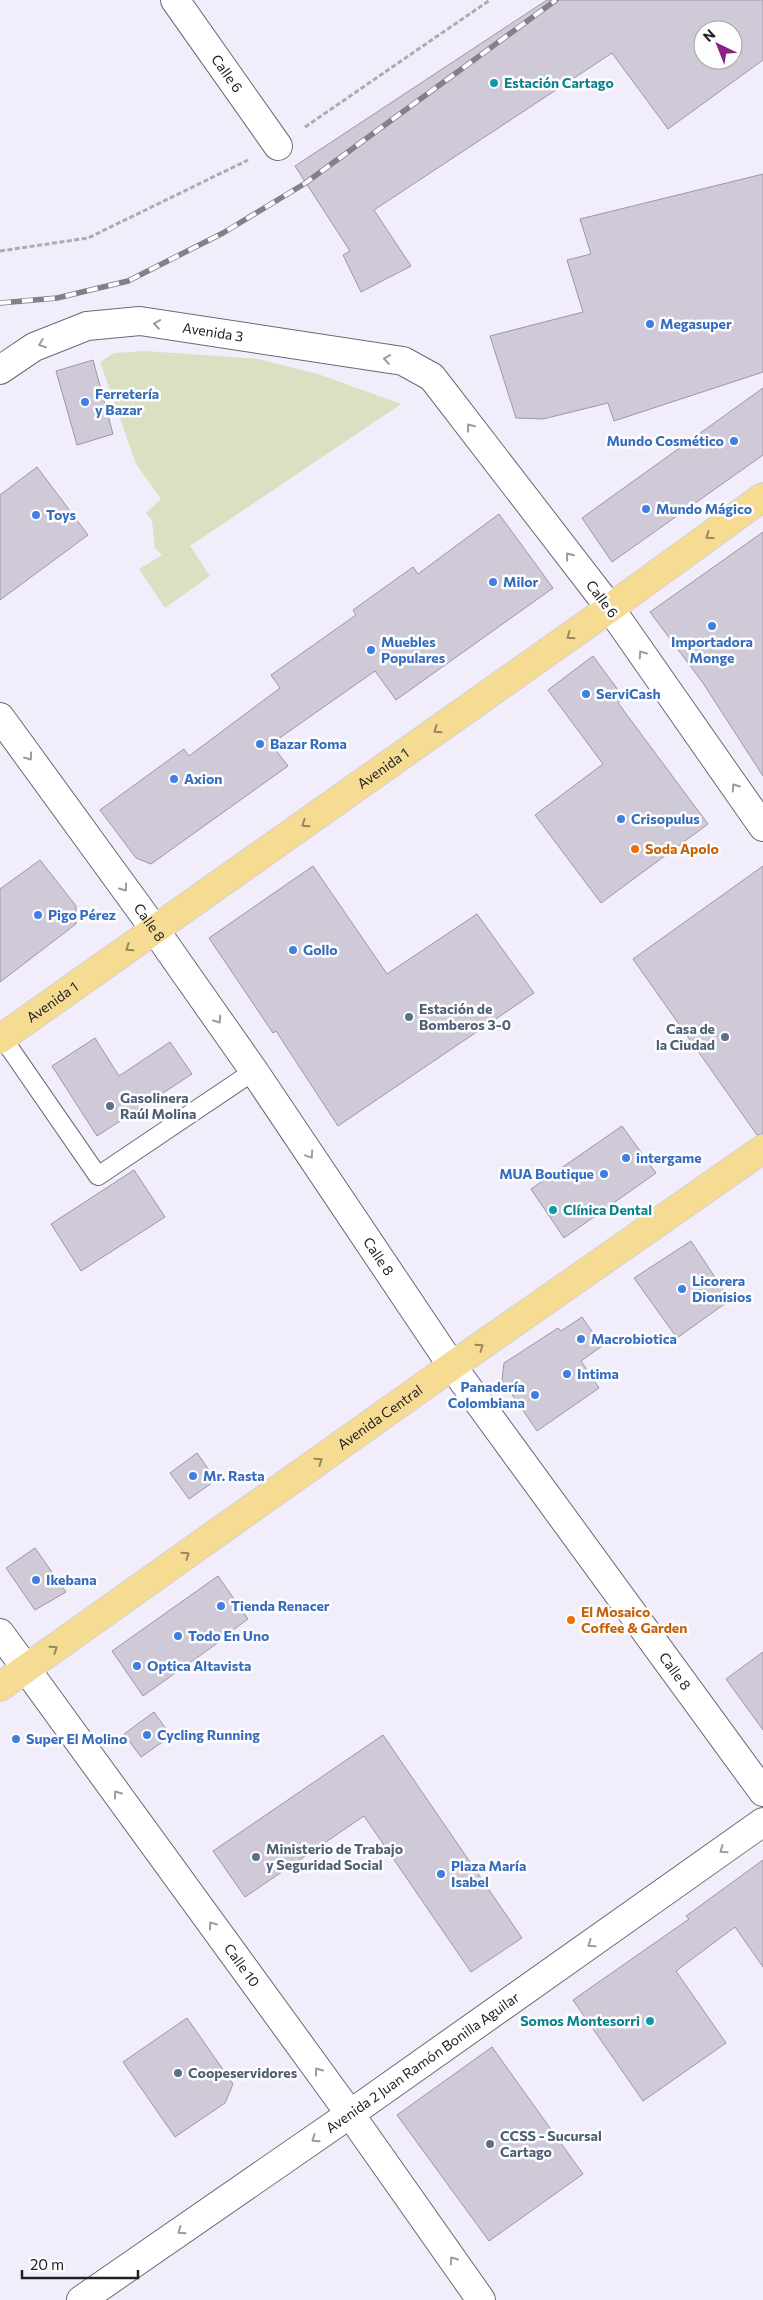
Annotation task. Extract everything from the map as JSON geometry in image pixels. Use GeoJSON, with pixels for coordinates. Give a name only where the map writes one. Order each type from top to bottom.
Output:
{"type":"FeatureCollection","features":[{"type":"Feature","properties":{"kind":"main road","name":"Avenida 1"},"geometry":{"type":"LineString","coordinates":[[1,1038],[610,608],[763,497]]}},
{"type":"Feature","properties":{"kind":"main road","name":"Avenida Central"},"geometry":{"type":"LineString","coordinates":[[0,1687],[452,1366],[763,1149]]}},
{"type":"Feature","properties":{"kind":"street","name":"Calle 6"},"geometry":{"type":"LineString","coordinates":[[176,0],[278,146]]}},
{"type":"Feature","properties":{"kind":"street","name":"Avenida 3"},"geometry":{"type":"LineString","coordinates":[[0,370],[34,346],[87,326],[140,321],[403,362],[432,377]]}},
{"type":"Feature","properties":{"kind":"street","name":"Calle 6"},"geometry":{"type":"LineString","coordinates":[[432,377],[610,608],[763,827]]}},
{"type":"Feature","properties":{"kind":"street","name":"Calle 8"},"geometry":{"type":"LineString","coordinates":[[0,717],[254,1070],[452,1366],[763,1792]]}},
{"type":"Feature","properties":{"kind":"street","name":"Calle 10"},"geometry":{"type":"LineString","coordinates":[[0,1632],[350,2114],[481,2300]]}},
{"type":"Feature","properties":{"kind":"street","name":"Avenida 2 Juan Ramón Bonilla Aguilar"},"geometry":{"type":"LineString","coordinates":[[81,2300],[350,2114],[763,1822]]}},
{"type":"Feature","properties":{"kind":"lane"},"geometry":{"type":"LineString","coordinates":[[1,1038],[98,1176],[254,1070]]}},
{"type":"Feature","properties":{"kind":"path"},"geometry":{"type":"LineString","coordinates":[[0,251],[88,238],[278,146],[490,0]]}},
{"type":"Feature","properties":{"kind":"green space"},"geometry":{"type":"Polygon","coordinates":[[[145,351],[258,359],[318,374],[401,404],[190,546],[210,576],[165,608],[139,569],[162,555],[155,548],[152,521],[146,513],[161,499],[136,464],[100,362],[114,353],[145,351]]]}},
{"type":"Feature","properties":{"kind":"building","name":"Estación Cartago"},"geometry":{"type":"Polygon","coordinates":[[[547,0],[763,0],[763,60],[668,129],[612,53],[374,210],[411,266],[361,292],[343,255],[350,251],[295,166],[547,0]]]}},
{"type":"Feature","properties":{"kind":"building","name":"Megasuper"},"geometry":{"type":"Polygon","coordinates":[[[763,174],[763,372],[614,421],[608,403],[543,419],[516,418],[490,336],[583,312],[567,260],[591,254],[580,219],[763,174]]]}},
{"type":"Feature","properties":{"kind":"building","name":"Ferretería y Bazar"},"geometry":{"type":"Polygon","coordinates":[[[93,360],[113,434],[77,445],[56,371],[93,360]]]}},
{"type":"Feature","properties":{"kind":"building"},"geometry":{"type":"Polygon","coordinates":[[[763,388],[763,455],[612,562],[582,518],[763,388]]]}},
{"type":"Feature","properties":{"kind":"building","name":"Toys"},"geometry":{"type":"Polygon","coordinates":[[[37,467],[88,535],[0,600],[0,495],[37,467]]]}},
{"type":"Feature","properties":{"kind":"building"},"geometry":{"type":"Polygon","coordinates":[[[499,514],[553,588],[396,700],[375,671],[271,744],[288,766],[151,864],[136,858],[100,810],[184,749],[189,756],[280,688],[271,675],[356,615],[353,610],[413,567],[418,574],[499,514]]]}},
{"type":"Feature","properties":{"kind":"building","name":"Importadora Monge"},"geometry":{"type":"Polygon","coordinates":[[[763,532],[763,776],[703,683],[650,612],[763,532]]]}},
{"type":"Feature","properties":{"kind":"building","name":"Crisopulus"},"geometry":{"type":"Polygon","coordinates":[[[593,656],[624,698],[618,703],[708,824],[601,903],[535,815],[603,764],[548,690],[593,656]]]}},
{"type":"Feature","properties":{"kind":"building","name":"Pigo Pérez"},"geometry":{"type":"Polygon","coordinates":[[[40,860],[76,906],[76,924],[0,982],[0,889],[40,860]]]}},
{"type":"Feature","properties":{"kind":"building"},"geometry":{"type":"Polygon","coordinates":[[[313,866],[387,974],[477,914],[534,993],[338,1126],[276,1031],[273,1033],[209,938],[313,866]]]}},
{"type":"Feature","properties":{"kind":"building","name":"Casa de la Ciudad"},"geometry":{"type":"Polygon","coordinates":[[[763,866],[763,1134],[757,1135],[633,959],[763,866]]]}},
{"type":"Feature","properties":{"kind":"building","name":"Gasolinera Raúl Molina"},"geometry":{"type":"Polygon","coordinates":[[[95,1038],[119,1076],[170,1042],[192,1074],[97,1136],[52,1066],[95,1038]]]}},
{"type":"Feature","properties":{"kind":"building"},"geometry":{"type":"Polygon","coordinates":[[[622,1126],[656,1173],[564,1238],[531,1189],[622,1126]]]}},
{"type":"Feature","properties":{"kind":"building"},"geometry":{"type":"Polygon","coordinates":[[[134,1170],[165,1217],[81,1271],[51,1224],[134,1170]]]}},
{"type":"Feature","properties":{"kind":"building","name":"Licorera Dionisios"},"geometry":{"type":"Polygon","coordinates":[[[691,1241],[730,1300],[677,1338],[634,1278],[691,1241]]]}},
{"type":"Feature","properties":{"kind":"building"},"geometry":{"type":"Polygon","coordinates":[[[582,1317],[602,1346],[581,1361],[599,1388],[537,1431],[502,1380],[504,1363],[558,1328],[561,1331],[582,1317]]]}},
{"type":"Feature","properties":{"kind":"building","name":"Mr. Rasta"},"geometry":{"type":"Polygon","coordinates":[[[197,1453],[216,1480],[189,1499],[170,1473],[197,1453]]]}},
{"type":"Feature","properties":{"kind":"building","name":"Ikebana"},"geometry":{"type":"Polygon","coordinates":[[[35,1548],[66,1592],[35,1610],[6,1568],[35,1548]]]}},
{"type":"Feature","properties":{"kind":"building"},"geometry":{"type":"Polygon","coordinates":[[[218,1576],[248,1619],[226,1637],[143,1696],[112,1651],[218,1576]]]}},
{"type":"Feature","properties":{"kind":"building"},"geometry":{"type":"Polygon","coordinates":[[[763,1652],[763,1730],[726,1679],[763,1652]]]}},
{"type":"Feature","properties":{"kind":"building","name":"Cycling Running"},"geometry":{"type":"Polygon","coordinates":[[[154,1712],[171,1736],[141,1757],[124,1734],[154,1712]]]}},
{"type":"Feature","properties":{"kind":"building","name":"Plaza María Isabel"},"geometry":{"type":"Polygon","coordinates":[[[383,1735],[522,1938],[471,1972],[364,1816],[245,1897],[213,1851],[383,1735]]]}},
{"type":"Feature","properties":{"kind":"building","name":"Somos Montesorri"},"geometry":{"type":"Polygon","coordinates":[[[763,1860],[763,1967],[735,1927],[676,1971],[726,2043],[643,2101],[573,2000],[689,1919],[686,1916],[763,1860]]]}},
{"type":"Feature","properties":{"kind":"building","name":"Coopeservidores"},"geometry":{"type":"Polygon","coordinates":[[[187,2018],[233,2084],[225,2103],[175,2137],[123,2062],[187,2018]]]}},
{"type":"Feature","properties":{"kind":"building","name":"CCSS - Sucursal Cartago"},"geometry":{"type":"Polygon","coordinates":[[[492,2047],[583,2174],[489,2241],[397,2115],[492,2047]]]}},
{"type":"Feature","properties":{"kind":"railway"},"geometry":{"type":"LineString","coordinates":[[0,303],[57,298],[128,281],[223,233],[304,184],[556,0]]}},
{"type":"Feature","properties":{"kind":"place","name":"Estación Cartago"},"geometry":{"type":"Point","coordinates":[494,83]}},
{"type":"Feature","properties":{"kind":"place","name":"Megasuper"},"geometry":{"type":"Point","coordinates":[650,324]}},
{"type":"Feature","properties":{"kind":"place","name":"Ferretería y Bazar"},"geometry":{"type":"Point","coordinates":[85,402]}},
{"type":"Feature","properties":{"kind":"place","name":"Mundo Cosmético"},"geometry":{"type":"Point","coordinates":[734,441]}},
{"type":"Feature","properties":{"kind":"place","name":"Mundo Mágico"},"geometry":{"type":"Point","coordinates":[646,509]}},
{"type":"Feature","properties":{"kind":"place","name":"Toys"},"geometry":{"type":"Point","coordinates":[36,515]}},
{"type":"Feature","properties":{"kind":"place","name":"Milor"},"geometry":{"type":"Point","coordinates":[493,582]}},
{"type":"Feature","properties":{"kind":"place","name":"Importadora Monge"},"geometry":{"type":"Point","coordinates":[712,626]}},
{"type":"Feature","properties":{"kind":"place","name":"Muebles Populares"},"geometry":{"type":"Point","coordinates":[371,650]}},
{"type":"Feature","properties":{"kind":"place","name":"ServiCash"},"geometry":{"type":"Point","coordinates":[586,694]}},
{"type":"Feature","properties":{"kind":"place","name":"Bazar Roma"},"geometry":{"type":"Point","coordinates":[260,744]}},
{"type":"Feature","properties":{"kind":"place","name":"Axion"},"geometry":{"type":"Point","coordinates":[174,779]}},
{"type":"Feature","properties":{"kind":"place","name":"Crisopulus"},"geometry":{"type":"Point","coordinates":[621,819]}},
{"type":"Feature","properties":{"kind":"place","name":"Soda Apolo"},"geometry":{"type":"Point","coordinates":[635,849]}},
{"type":"Feature","properties":{"kind":"place","name":"Pigo Pérez"},"geometry":{"type":"Point","coordinates":[38,915]}},
{"type":"Feature","properties":{"kind":"place","name":"Gollo"},"geometry":{"type":"Point","coordinates":[293,950]}},
{"type":"Feature","properties":{"kind":"place","name":"Estación de Bomberos 3-0"},"geometry":{"type":"Point","coordinates":[409,1017]}},
{"type":"Feature","properties":{"kind":"place","name":"Casa de la Ciudad"},"geometry":{"type":"Point","coordinates":[725,1037]}},
{"type":"Feature","properties":{"kind":"place","name":"Gasolinera Raúl Molina"},"geometry":{"type":"Point","coordinates":[110,1106]}},
{"type":"Feature","properties":{"kind":"place","name":"intergame"},"geometry":{"type":"Point","coordinates":[626,1158]}},
{"type":"Feature","properties":{"kind":"place","name":"MUA Boutique"},"geometry":{"type":"Point","coordinates":[604,1174]}},
{"type":"Feature","properties":{"kind":"place","name":"Clínica Dental"},"geometry":{"type":"Point","coordinates":[553,1210]}},
{"type":"Feature","properties":{"kind":"place","name":"Licorera Dionisios"},"geometry":{"type":"Point","coordinates":[682,1289]}},
{"type":"Feature","properties":{"kind":"place","name":"Macrobiotica"},"geometry":{"type":"Point","coordinates":[581,1339]}},
{"type":"Feature","properties":{"kind":"place","name":"Intima"},"geometry":{"type":"Point","coordinates":[567,1374]}},
{"type":"Feature","properties":{"kind":"place","name":"Panadería Colombiana"},"geometry":{"type":"Point","coordinates":[535,1395]}},
{"type":"Feature","properties":{"kind":"place","name":"Mr. Rasta"},"geometry":{"type":"Point","coordinates":[193,1476]}},
{"type":"Feature","properties":{"kind":"place","name":"Ikebana"},"geometry":{"type":"Point","coordinates":[36,1580]}},
{"type":"Feature","properties":{"kind":"place","name":"Tienda Renacer"},"geometry":{"type":"Point","coordinates":[221,1606]}},
{"type":"Feature","properties":{"kind":"place","name":"El Mosaico Coffee & Garden"},"geometry":{"type":"Point","coordinates":[571,1620]}},
{"type":"Feature","properties":{"kind":"place","name":"Todo En Uno"},"geometry":{"type":"Point","coordinates":[178,1636]}},
{"type":"Feature","properties":{"kind":"place","name":"Optica Altavista"},"geometry":{"type":"Point","coordinates":[137,1666]}},
{"type":"Feature","properties":{"kind":"place","name":"Cycling Running"},"geometry":{"type":"Point","coordinates":[147,1735]}},
{"type":"Feature","properties":{"kind":"place","name":"Super El Molino"},"geometry":{"type":"Point","coordinates":[16,1739]}},
{"type":"Feature","properties":{"kind":"place","name":"Ministerio de Trabajo y Seguridad Social"},"geometry":{"type":"Point","coordinates":[256,1857]}},
{"type":"Feature","properties":{"kind":"place","name":"Plaza María Isabel"},"geometry":{"type":"Point","coordinates":[441,1874]}},
{"type":"Feature","properties":{"kind":"place","name":"Somos Montesorri"},"geometry":{"type":"Point","coordinates":[650,2021]}},
{"type":"Feature","properties":{"kind":"place","name":"Coopeservidores"},"geometry":{"type":"Point","coordinates":[178,2073]}},
{"type":"Feature","properties":{"kind":"place","name":"CCSS - Sucursal Cartago"},"geometry":{"type":"Point","coordinates":[490,2144]}}]}
